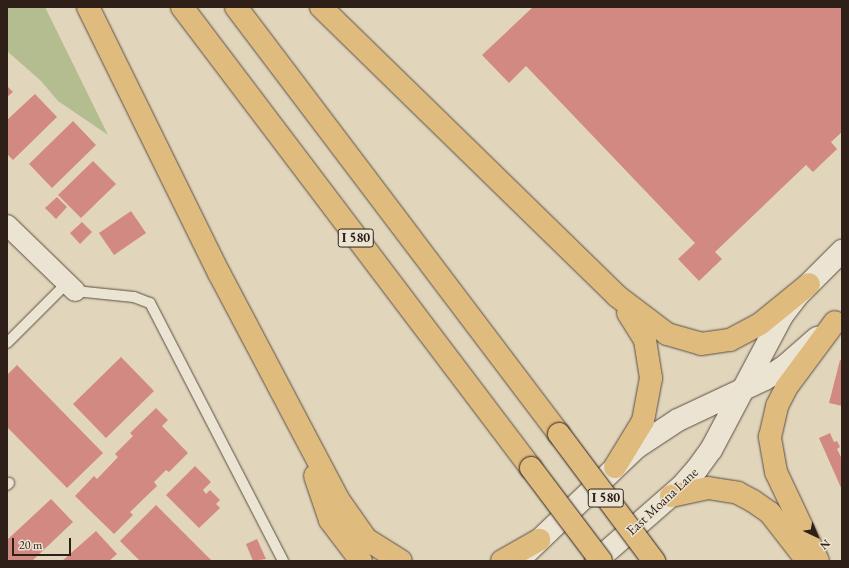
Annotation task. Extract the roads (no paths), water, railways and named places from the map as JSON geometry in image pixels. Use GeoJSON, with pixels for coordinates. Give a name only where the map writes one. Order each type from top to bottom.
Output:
{"type":"FeatureCollection","features":[{"type":"Feature","properties":{"kind":"highway"},"geometry":{"type":"LineString","coordinates":[[88,7],[219,273],[338,499],[366,539],[401,561]]}},
{"type":"Feature","properties":{"kind":"highway","name":"I 580"},"geometry":{"type":"LineString","coordinates":[[182,7],[601,561]]}},
{"type":"Feature","properties":{"kind":"highway","name":"I 580"},"geometry":{"type":"LineString","coordinates":[[236,7],[654,561]]}},
{"type":"Feature","properties":{"kind":"highway"},"geometry":{"type":"LineString","coordinates":[[321,7],[617,296],[667,334],[685,341],[714,344],[748,332],[809,284]]}},
{"type":"Feature","properties":{"kind":"highway"},"geometry":{"type":"LineString","coordinates":[[615,467],[643,422],[651,378],[645,340],[617,296]]}},
{"type":"Feature","properties":{"kind":"highway"},"geometry":{"type":"LineString","coordinates":[[818,561],[776,472],[770,437],[777,406],[786,388],[839,319]]}},
{"type":"Feature","properties":{"kind":"highway"},"geometry":{"type":"LineString","coordinates":[[301,431],[325,509],[341,536],[361,561]]}},
{"type":"Feature","properties":{"kind":"highway"},"geometry":{"type":"LineString","coordinates":[[671,496],[708,488],[738,493],[770,513],[806,561]]}},
{"type":"Feature","properties":{"kind":"highway"},"geometry":{"type":"LineString","coordinates":[[502,561],[539,540]]}},
{"type":"Feature","properties":{"kind":"main road","name":"East Moana Lane"},"geometry":{"type":"LineString","coordinates":[[596,561],[671,496],[697,469],[711,450],[782,316],[809,284],[842,251]]}},
{"type":"Feature","properties":{"kind":"main road"},"geometry":{"type":"LineString","coordinates":[[519,561],[539,540],[637,447],[672,423],[741,392],[785,366],[839,319]]}},
{"type":"Feature","properties":{"kind":"street"},"geometry":{"type":"LineString","coordinates":[[7,225],[71,287]]}},
{"type":"Feature","properties":{"kind":"lane"},"geometry":{"type":"LineString","coordinates":[[7,343],[71,287],[134,297],[150,303],[283,561]]}}]}
